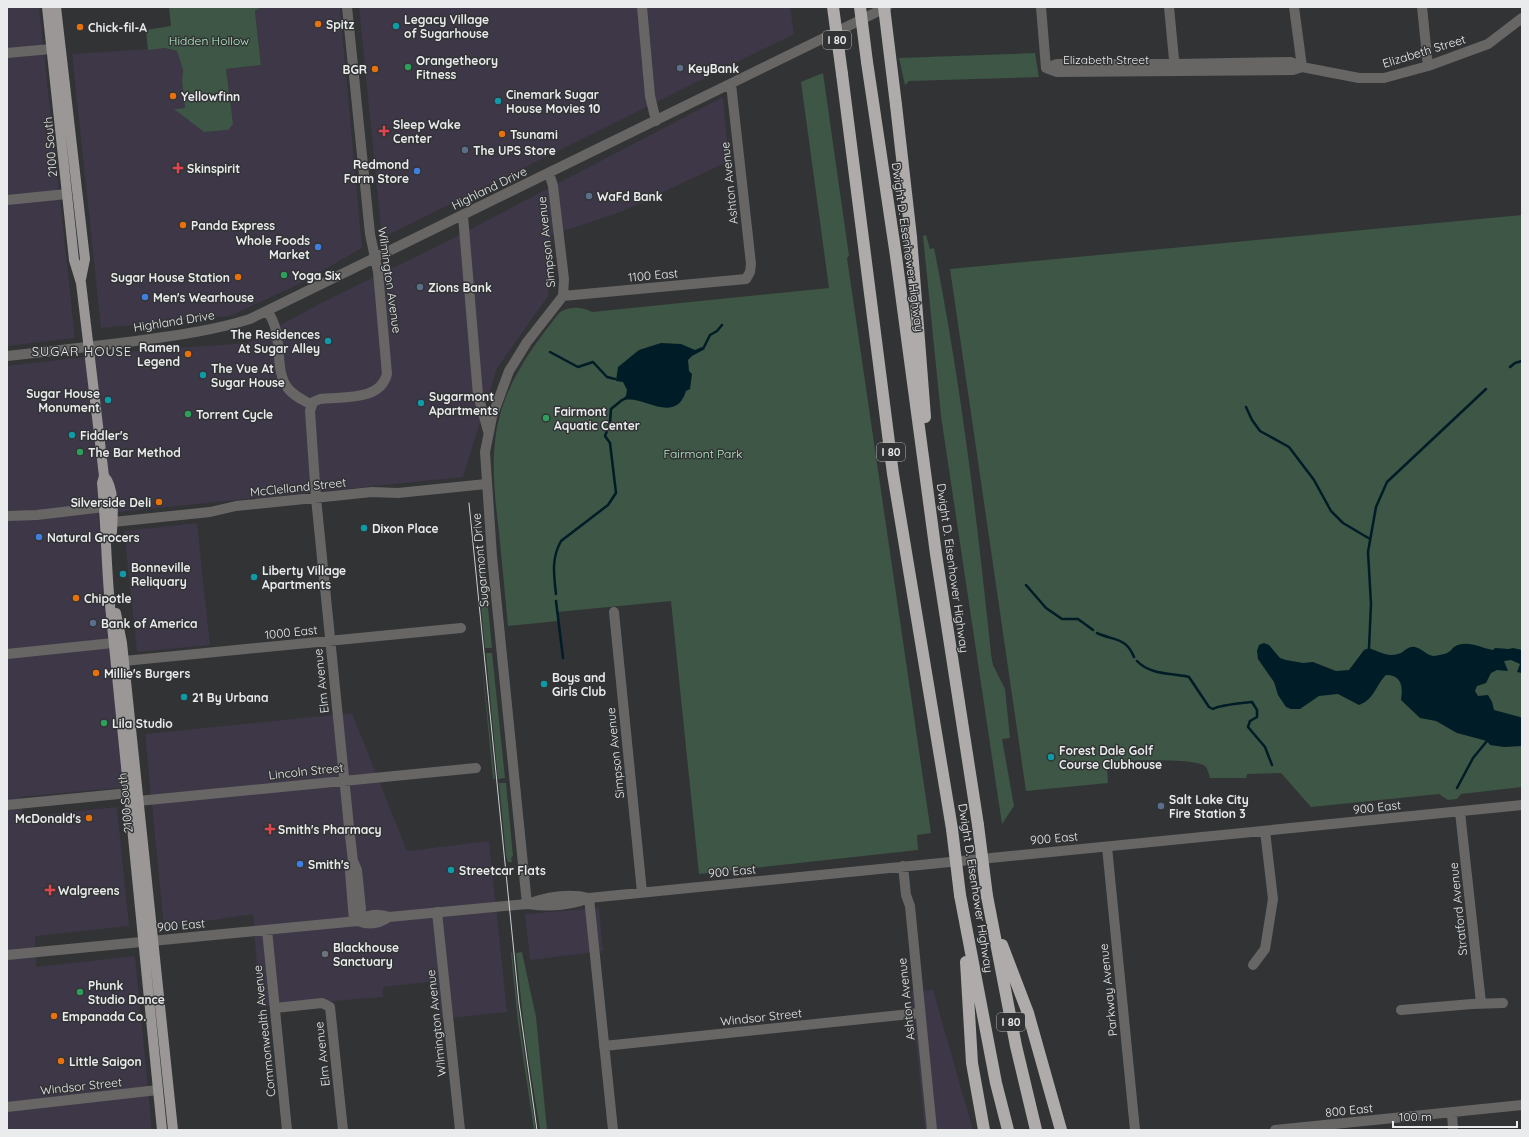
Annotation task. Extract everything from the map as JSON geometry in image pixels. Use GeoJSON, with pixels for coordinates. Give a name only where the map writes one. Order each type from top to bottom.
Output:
{"type":"FeatureCollection","features":[{"type":"Feature","properties":{"kind":"highway","name":"Dwight D. Eisenhower Highway"},"geometry":{"type":"LineString","coordinates":[[833,7],[893,474],[952,829],[960,895],[996,1083],[1008,1130]]}},
{"type":"Feature","properties":{"kind":"highway","name":"Dwight D. Eisenhower Highway"},"geometry":{"type":"LineString","coordinates":[[860,7],[936,554],[978,825],[987,896],[1016,1046],[1036,1130]]}},
{"type":"Feature","properties":{"kind":"highway"},"geometry":{"type":"LineString","coordinates":[[884,7],[911,237],[936,554]]}},
{"type":"Feature","properties":{"kind":"highway"},"geometry":{"type":"LineString","coordinates":[[990,914],[1028,1013],[1061,1130]]}},
{"type":"Feature","properties":{"kind":"highway"},"geometry":{"type":"LineString","coordinates":[[964,915],[972,1063],[984,1130]]}},
{"type":"Feature","properties":{"kind":"main road","name":"2100 South"},"geometry":{"type":"LineString","coordinates":[[47,7],[74,260],[81,283],[104,476],[102,483],[107,532],[106,563],[113,643],[128,780],[142,941],[162,1130]]}},
{"type":"Feature","properties":{"kind":"main road","name":"2100 South"},"geometry":{"type":"LineString","coordinates":[[56,7],[84,259],[81,283]]}},
{"type":"Feature","properties":{"kind":"main road"},"geometry":{"type":"LineString","coordinates":[[58,99],[63,105],[67,135],[71,136]]}},
{"type":"Feature","properties":{"kind":"main road","name":"2100 South"},"geometry":{"type":"LineString","coordinates":[[104,476],[110,482],[112,522],[109,562],[113,604],[120,632],[124,661],[173,1130]]}},
{"type":"Feature","properties":{"kind":"main road"},"geometry":{"type":"LineString","coordinates":[[104,502],[112,522]]}},
{"type":"Feature","properties":{"kind":"main road"},"geometry":{"type":"LineString","coordinates":[[113,643],[118,647],[126,690]]}},
{"type":"Feature","properties":{"kind":"main road"},"geometry":{"type":"LineString","coordinates":[[128,780],[131,784],[134,798],[138,801]]}},
{"type":"Feature","properties":{"kind":"main road"},"geometry":{"type":"LineString","coordinates":[[151,1020],[155,1023],[157,1030],[163,1081],[169,1089]]}},
{"type":"Feature","properties":{"kind":"main road"},"geometry":{"type":"LineString","coordinates":[[158,1090],[164,1097],[167,1130]]}},
{"type":"Feature","properties":{"kind":"street","name":"Wilmington Avenue"},"geometry":{"type":"LineString","coordinates":[[312,405],[320,399],[374,393],[381,388],[386,379],[385,343],[378,272],[370,234],[347,7]]}},
{"type":"Feature","properties":{"kind":"street"},"geometry":{"type":"LineString","coordinates":[[642,7],[650,96],[656,121]]}},
{"type":"Feature","properties":{"kind":"street","name":"Highland Drive"},"geometry":{"type":"LineString","coordinates":[[88,348],[215,329],[244,321],[463,216],[888,7]]}},
{"type":"Feature","properties":{"kind":"street","name":"Elizabeth Street"},"geometry":{"type":"LineString","coordinates":[[1041,7],[1046,68],[1057,72],[1175,68],[1293,70],[1302,66],[1372,79],[1389,77],[1428,66],[1488,44],[1522,18]]}},
{"type":"Feature","properties":{"kind":"street"},"geometry":{"type":"LineString","coordinates":[[1169,7],[1175,68]]}},
{"type":"Feature","properties":{"kind":"street"},"geometry":{"type":"LineString","coordinates":[[1294,7],[1302,66]]}},
{"type":"Feature","properties":{"kind":"street"},"geometry":{"type":"LineString","coordinates":[[1422,7],[1428,66]]}},
{"type":"Feature","properties":{"kind":"street"},"geometry":{"type":"LineString","coordinates":[[7,53],[51,49]]}},
{"type":"Feature","properties":{"kind":"street","name":"Ashton Avenue"},"geometry":{"type":"LineString","coordinates":[[731,84],[751,264],[750,272],[746,279]]}},
{"type":"Feature","properties":{"kind":"street","name":"Simpson Avenue"},"geometry":{"type":"LineString","coordinates":[[488,430],[500,392],[515,361],[534,333],[563,296],[564,279],[553,186],[549,173]]}},
{"type":"Feature","properties":{"kind":"street"},"geometry":{"type":"LineString","coordinates":[[7,200],[67,194]]}},
{"type":"Feature","properties":{"kind":"street","name":"Sugarmont Drive"},"geometry":{"type":"LineString","coordinates":[[463,216],[478,395],[488,430],[485,452],[486,484],[527,904]]}},
{"type":"Feature","properties":{"kind":"street","name":"1100 East"},"geometry":{"type":"LineString","coordinates":[[563,296],[746,279]]}},
{"type":"Feature","properties":{"kind":"street"},"geometry":{"type":"LineString","coordinates":[[266,310],[275,323],[284,381],[290,391],[312,405],[310,411],[316,498]]}},
{"type":"Feature","properties":{"kind":"street"},"geometry":{"type":"LineString","coordinates":[[7,356],[88,348]]}},
{"type":"Feature","properties":{"kind":"street","name":"McClelland Street"},"geometry":{"type":"LineString","coordinates":[[112,522],[210,512],[233,506],[372,492],[402,493],[486,484]]}},
{"type":"Feature","properties":{"kind":"street","name":"Elm Avenue"},"geometry":{"type":"LineString","coordinates":[[316,498],[353,861],[350,871],[356,921]]}},
{"type":"Feature","properties":{"kind":"street"},"geometry":{"type":"LineString","coordinates":[[7,516],[37,515],[104,502]]}},
{"type":"Feature","properties":{"kind":"street","name":"Simpson Avenue"},"geometry":{"type":"LineString","coordinates":[[614,612],[642,892]]}},
{"type":"Feature","properties":{"kind":"street","name":"1000 East"},"geometry":{"type":"LineString","coordinates":[[124,661],[461,628]]}},
{"type":"Feature","properties":{"kind":"street"},"geometry":{"type":"LineString","coordinates":[[7,654],[113,643]]}},
{"type":"Feature","properties":{"kind":"street","name":"Lincoln Street"},"geometry":{"type":"LineString","coordinates":[[138,801],[476,768]]}},
{"type":"Feature","properties":{"kind":"street"},"geometry":{"type":"LineString","coordinates":[[7,805],[129,793]]}},
{"type":"Feature","properties":{"kind":"street","name":"900 East"},"geometry":{"type":"LineString","coordinates":[[7,955],[356,921],[365,915],[381,914],[389,917],[527,904],[550,906],[577,903],[589,898],[642,892],[1522,805]]}},
{"type":"Feature","properties":{"kind":"street","name":"Stratford Avenue"},"geometry":{"type":"LineString","coordinates":[[1460,812],[1481,1003]]}},
{"type":"Feature","properties":{"kind":"street"},"geometry":{"type":"LineString","coordinates":[[1253,965],[1265,948],[1272,899],[1265,831]]}},
{"type":"Feature","properties":{"kind":"street","name":"Parkway Avenue"},"geometry":{"type":"LineString","coordinates":[[1107,847],[1135,1130]]}},
{"type":"Feature","properties":{"kind":"street","name":"Ashton Avenue"},"geometry":{"type":"LineString","coordinates":[[903,866],[906,895],[910,906],[932,1130]]}},
{"type":"Feature","properties":{"kind":"street"},"geometry":{"type":"LineString","coordinates":[[589,898],[613,1130]]}},
{"type":"Feature","properties":{"kind":"street","name":"Wilmington Avenue"},"geometry":{"type":"LineString","coordinates":[[437,912],[460,1130]]}},
{"type":"Feature","properties":{"kind":"street","name":"Commonwealth Avenue"},"geometry":{"type":"LineString","coordinates":[[267,930],[287,1130]]}},
{"type":"Feature","properties":{"kind":"street","name":"Elm Avenue"},"geometry":{"type":"LineString","coordinates":[[275,1008],[322,1003],[330,1007],[343,1130]]}},
{"type":"Feature","properties":{"kind":"street"},"geometry":{"type":"LineString","coordinates":[[1401,1010],[1481,1003],[1503,1003]]}},
{"type":"Feature","properties":{"kind":"street","name":"Windsor Street"},"geometry":{"type":"LineString","coordinates":[[604,1046],[920,1014]]}},
{"type":"Feature","properties":{"kind":"street","name":"Windsor Street"},"geometry":{"type":"LineString","coordinates":[[7,1107],[158,1090]]}},
{"type":"Feature","properties":{"kind":"street","name":"800 East"},"geometry":{"type":"LineString","coordinates":[[1275,1130],[1522,1106]]}},
{"type":"Feature","properties":{"kind":"street"},"geometry":{"type":"LineString","coordinates":[[1452,1112],[1454,1130]]}},
{"type":"Feature","properties":{"kind":"shaded area"},"geometry":{"type":"Polygon","coordinates":[[[7,7],[39,7],[75,338],[7,346],[7,7]]]}},
{"type":"Feature","properties":{"kind":"shaded area"},"geometry":{"type":"Polygon","coordinates":[[[255,7],[340,7],[362,248],[299,284],[230,316],[101,328],[72,54],[165,48],[177,51],[183,70],[182,82],[185,108],[175,109],[204,132],[228,130],[231,109],[226,69],[261,65],[255,7]]]}},
{"type":"Feature","properties":{"kind":"shaded area"},"geometry":{"type":"Polygon","coordinates":[[[359,7],[790,7],[794,34],[388,235],[381,229],[359,7]]]}},
{"type":"Feature","properties":{"kind":"shaded area"},"geometry":{"type":"Polygon","coordinates":[[[723,97],[729,161],[623,211],[552,235],[548,296],[497,368],[463,477],[98,514],[112,669],[127,787],[20,797],[23,817],[117,807],[129,926],[35,936],[36,967],[135,956],[152,1130],[7,1130],[7,366],[136,351],[247,343],[321,303],[444,243],[723,97]]]}},
{"type":"Feature","properties":{"kind":"shaded area"},"geometry":{"type":"Polygon","coordinates":[[[197,523],[210,645],[137,652],[124,531],[197,523]]]}},
{"type":"Feature","properties":{"kind":"shaded area"},"geometry":{"type":"Polygon","coordinates":[[[352,713],[407,851],[489,841],[507,1012],[441,1019],[437,981],[383,987],[383,997],[260,1007],[253,914],[164,927],[145,734],[352,713]]]}},
{"type":"Feature","properties":{"kind":"shaded area"},"geometry":{"type":"Polygon","coordinates":[[[599,908],[603,951],[530,960],[525,914],[599,908]]]}},
{"type":"Feature","properties":{"kind":"shaded area"},"geometry":{"type":"Polygon","coordinates":[[[933,990],[973,1130],[925,1130],[911,991],[933,990]]]}},
{"type":"Feature","properties":{"kind":"green space","name":"Hidden Hollow"},"geometry":{"type":"Polygon","coordinates":[[[169,7],[261,7],[255,11],[261,65],[226,69],[233,124],[228,130],[204,132],[174,109],[185,108],[182,82],[183,70],[177,51],[165,48],[148,50],[146,30],[171,26],[169,7]]]}},
{"type":"Feature","properties":{"kind":"green space"},"geometry":{"type":"Polygon","coordinates":[[[1035,53],[1039,77],[909,81],[905,85],[899,58],[1035,53]]]}},
{"type":"Feature","properties":{"kind":"green space","name":"Fairmont Park"},"geometry":{"type":"Polygon","coordinates":[[[823,73],[849,256],[847,258],[931,833],[917,835],[918,850],[699,874],[671,601],[557,612],[558,621],[508,626],[494,485],[495,438],[502,408],[513,381],[543,334],[560,312],[564,310],[576,308],[592,312],[829,288],[801,82],[823,73]]]}},
{"type":"Feature","properties":{"kind":"green space"},"geometry":{"type":"Polygon","coordinates":[[[1522,215],[1522,787],[1461,794],[1457,799],[1448,800],[1439,794],[1311,807],[1281,773],[1247,774],[1246,778],[1210,778],[1206,767],[1200,764],[1177,761],[1148,760],[1114,761],[1113,766],[1107,766],[1108,783],[1026,791],[950,269],[1522,215]]]}},
{"type":"Feature","properties":{"kind":"green space"},"geometry":{"type":"Polygon","coordinates":[[[926,235],[930,249],[934,248],[944,299],[960,400],[974,501],[991,654],[993,665],[1005,689],[1010,738],[1002,739],[1014,806],[1002,824],[941,416],[923,236],[926,235]]]}},
{"type":"Feature","properties":{"kind":"green space"},"geometry":{"type":"Polygon","coordinates":[[[480,545],[482,545],[492,648],[485,648],[481,606],[480,545]]]}},
{"type":"Feature","properties":{"kind":"green space"},"geometry":{"type":"Polygon","coordinates":[[[486,653],[492,653],[505,778],[498,779],[486,653]]]}},
{"type":"Feature","properties":{"kind":"green space"},"geometry":{"type":"Polygon","coordinates":[[[481,654],[495,779],[493,779],[481,654]]]}},
{"type":"Feature","properties":{"kind":"green space"},"geometry":{"type":"Polygon","coordinates":[[[499,783],[506,783],[513,856],[511,858],[512,862],[508,862],[506,855],[499,783]]]}},
{"type":"Feature","properties":{"kind":"green space"},"geometry":{"type":"Polygon","coordinates":[[[512,952],[521,1032],[536,1130],[534,1130],[518,1023],[512,952]]]}},
{"type":"Feature","properties":{"kind":"green space"},"geometry":{"type":"Polygon","coordinates":[[[522,952],[536,1017],[547,1130],[540,1130],[525,1036],[516,953],[522,952]]]}},
{"type":"Feature","properties":{"kind":"water"},"geometry":{"type":"Polygon","coordinates":[[[661,343],[681,344],[695,350],[702,347],[705,349],[688,360],[689,371],[692,374],[690,389],[686,391],[681,401],[674,406],[665,408],[630,399],[623,401],[622,399],[626,396],[627,390],[623,382],[616,381],[618,367],[639,350],[661,343]]]}},
{"type":"Feature","properties":{"kind":"water"},"geometry":{"type":"Polygon","coordinates":[[[1264,643],[1269,645],[1280,658],[1303,663],[1313,662],[1336,671],[1349,670],[1364,650],[1369,648],[1392,655],[1415,647],[1435,656],[1447,653],[1454,647],[1463,644],[1493,650],[1495,648],[1513,648],[1522,650],[1522,673],[1517,672],[1520,664],[1511,660],[1504,661],[1508,671],[1497,670],[1491,673],[1486,683],[1477,686],[1475,691],[1478,696],[1488,695],[1494,710],[1522,718],[1522,746],[1504,747],[1490,745],[1487,741],[1457,733],[1436,721],[1420,718],[1401,700],[1402,691],[1398,679],[1386,675],[1372,696],[1359,705],[1338,694],[1319,696],[1300,709],[1291,709],[1286,707],[1278,695],[1274,682],[1258,659],[1257,651],[1259,645],[1264,643]]]}},
{"type":"Feature","properties":{"kind":"waterway"},"geometry":{"type":"LineString","coordinates":[[704,347],[710,335],[717,331],[722,325]]}},
{"type":"Feature","properties":{"kind":"waterway"},"geometry":{"type":"LineString","coordinates":[[550,352],[578,367],[593,362],[607,377],[615,379]]}},
{"type":"Feature","properties":{"kind":"waterway"},"geometry":{"type":"LineString","coordinates":[[1510,367],[1515,363],[1522,361]]}},
{"type":"Feature","properties":{"kind":"waterway"},"geometry":{"type":"LineString","coordinates":[[1369,648],[1371,604],[1368,552],[1376,507],[1387,482],[1486,389]]}},
{"type":"Feature","properties":{"kind":"waterway"},"geometry":{"type":"LineString","coordinates":[[556,594],[554,561],[561,541],[608,505],[616,493],[610,443],[605,436],[610,423],[611,409],[622,400]]}},
{"type":"Feature","properties":{"kind":"waterway"},"geometry":{"type":"LineString","coordinates":[[1246,407],[1252,420],[1260,431],[1289,447],[1314,480],[1331,511],[1343,523],[1370,539]]}},
{"type":"Feature","properties":{"kind":"waterway"},"geometry":{"type":"LineString","coordinates":[[1026,585],[1046,608],[1062,619],[1078,619],[1093,630]]}},
{"type":"Feature","properties":{"kind":"waterway"},"geometry":{"type":"LineString","coordinates":[[556,601],[563,658]]}},
{"type":"Feature","properties":{"kind":"waterway"},"geometry":{"type":"LineString","coordinates":[[1097,633],[1119,640],[1127,646],[1134,657]]}},
{"type":"Feature","properties":{"kind":"waterway"},"geometry":{"type":"LineString","coordinates":[[1137,661],[1148,669],[1162,673],[1189,677],[1209,707],[1213,709],[1225,705],[1252,702],[1257,710],[1257,717],[1250,721],[1248,727],[1265,747],[1272,765]]}},
{"type":"Feature","properties":{"kind":"waterway"},"geometry":{"type":"LineString","coordinates":[[1457,788],[1473,758],[1487,741]]}},
{"type":"Feature","properties":{"kind":"tram line"},"geometry":{"type":"LineString","coordinates":[[469,503],[519,1003],[537,1130]]}},
{"type":"Feature","properties":{"kind":"place","name":"Spitz"},"geometry":{"type":"Point","coordinates":[318,24]}},
{"type":"Feature","properties":{"kind":"place","name":"Legacy Village of Sugarhouse"},"geometry":{"type":"Point","coordinates":[396,26]}},
{"type":"Feature","properties":{"kind":"place","name":"Chick-fil-A"},"geometry":{"type":"Point","coordinates":[80,27]}},
{"type":"Feature","properties":{"kind":"place","name":"Orangetheory Fitness"},"geometry":{"type":"Point","coordinates":[408,67]}},
{"type":"Feature","properties":{"kind":"place","name":"KeyBank"},"geometry":{"type":"Point","coordinates":[680,68]}},
{"type":"Feature","properties":{"kind":"place","name":"BGR"},"geometry":{"type":"Point","coordinates":[375,69]}},
{"type":"Feature","properties":{"kind":"place","name":"Yellowfinn"},"geometry":{"type":"Point","coordinates":[173,96]}},
{"type":"Feature","properties":{"kind":"place","name":"Cinemark Sugar House Movies 10"},"geometry":{"type":"Point","coordinates":[498,101]}},
{"type":"Feature","properties":{"kind":"place","name":"Sleep Wake Center"},"geometry":{"type":"Point","coordinates":[384,131]}},
{"type":"Feature","properties":{"kind":"place","name":"Tsunami"},"geometry":{"type":"Point","coordinates":[502,134]}},
{"type":"Feature","properties":{"kind":"place","name":"The UPS Store"},"geometry":{"type":"Point","coordinates":[465,150]}},
{"type":"Feature","properties":{"kind":"place","name":"Skinspirit"},"geometry":{"type":"Point","coordinates":[178,168]}},
{"type":"Feature","properties":{"kind":"place","name":"Redmond Farm Store"},"geometry":{"type":"Point","coordinates":[417,171]}},
{"type":"Feature","properties":{"kind":"place","name":"WaFd Bank"},"geometry":{"type":"Point","coordinates":[589,196]}},
{"type":"Feature","properties":{"kind":"place","name":"Panda Express"},"geometry":{"type":"Point","coordinates":[183,225]}},
{"type":"Feature","properties":{"kind":"place","name":"Whole Foods Market"},"geometry":{"type":"Point","coordinates":[318,247]}},
{"type":"Feature","properties":{"kind":"place","name":"Yoga Six"},"geometry":{"type":"Point","coordinates":[284,275]}},
{"type":"Feature","properties":{"kind":"place","name":"Sugar House Station"},"geometry":{"type":"Point","coordinates":[238,277]}},
{"type":"Feature","properties":{"kind":"place","name":"Zions Bank"},"geometry":{"type":"Point","coordinates":[420,287]}},
{"type":"Feature","properties":{"kind":"place","name":"Men's Wearhouse"},"geometry":{"type":"Point","coordinates":[145,297]}},
{"type":"Feature","properties":{"kind":"place","name":"The Residences At Sugar Alley"},"geometry":{"type":"Point","coordinates":[328,341]}},
{"type":"Feature","properties":{"kind":"place","name":"Ramen Legend"},"geometry":{"type":"Point","coordinates":[188,354]}},
{"type":"Feature","properties":{"kind":"place","name":"The Vue At Sugar House"},"geometry":{"type":"Point","coordinates":[203,375]}},
{"type":"Feature","properties":{"kind":"place","name":"Sugar House Monument"},"geometry":{"type":"Point","coordinates":[108,400]}},
{"type":"Feature","properties":{"kind":"place","name":"Sugarmont Apartments"},"geometry":{"type":"Point","coordinates":[421,403]}},
{"type":"Feature","properties":{"kind":"place","name":"Torrent Cycle"},"geometry":{"type":"Point","coordinates":[188,414]}},
{"type":"Feature","properties":{"kind":"place","name":"Fairmont Aquatic Center"},"geometry":{"type":"Point","coordinates":[546,418]}},
{"type":"Feature","properties":{"kind":"place","name":"Fiddler's"},"geometry":{"type":"Point","coordinates":[72,435]}},
{"type":"Feature","properties":{"kind":"place","name":"The Bar Method"},"geometry":{"type":"Point","coordinates":[80,452]}},
{"type":"Feature","properties":{"kind":"place","name":"Silverside Deli"},"geometry":{"type":"Point","coordinates":[159,502]}},
{"type":"Feature","properties":{"kind":"place","name":"Dixon Place"},"geometry":{"type":"Point","coordinates":[364,528]}},
{"type":"Feature","properties":{"kind":"place","name":"Natural Grocers"},"geometry":{"type":"Point","coordinates":[39,537]}},
{"type":"Feature","properties":{"kind":"place","name":"Bonneville Reliquary"},"geometry":{"type":"Point","coordinates":[123,574]}},
{"type":"Feature","properties":{"kind":"place","name":"Liberty Village Apartments"},"geometry":{"type":"Point","coordinates":[254,577]}},
{"type":"Feature","properties":{"kind":"place","name":"Chipotle"},"geometry":{"type":"Point","coordinates":[76,598]}},
{"type":"Feature","properties":{"kind":"place","name":"Bank of America"},"geometry":{"type":"Point","coordinates":[93,623]}},
{"type":"Feature","properties":{"kind":"place","name":"Millie's Burgers"},"geometry":{"type":"Point","coordinates":[96,673]}},
{"type":"Feature","properties":{"kind":"place","name":"Boys and Girls Club"},"geometry":{"type":"Point","coordinates":[544,684]}},
{"type":"Feature","properties":{"kind":"place","name":"21 By Urbana"},"geometry":{"type":"Point","coordinates":[184,697]}},
{"type":"Feature","properties":{"kind":"place","name":"Lila Studio"},"geometry":{"type":"Point","coordinates":[104,723]}},
{"type":"Feature","properties":{"kind":"place","name":"Forest Dale Golf Course Clubhouse"},"geometry":{"type":"Point","coordinates":[1051,757]}},
{"type":"Feature","properties":{"kind":"place","name":"Salt Lake City Fire Station 3"},"geometry":{"type":"Point","coordinates":[1161,806]}},
{"type":"Feature","properties":{"kind":"place","name":"McDonald's"},"geometry":{"type":"Point","coordinates":[89,818]}},
{"type":"Feature","properties":{"kind":"place","name":"Smith's Pharmacy"},"geometry":{"type":"Point","coordinates":[270,829]}},
{"type":"Feature","properties":{"kind":"place","name":"Smith's"},"geometry":{"type":"Point","coordinates":[300,864]}},
{"type":"Feature","properties":{"kind":"place","name":"Streetcar Flats"},"geometry":{"type":"Point","coordinates":[451,870]}},
{"type":"Feature","properties":{"kind":"place","name":"Walgreens"},"geometry":{"type":"Point","coordinates":[50,890]}},
{"type":"Feature","properties":{"kind":"place","name":"Blackhouse Sanctuary"},"geometry":{"type":"Point","coordinates":[325,954]}},
{"type":"Feature","properties":{"kind":"place","name":"Phunk Studio Dance"},"geometry":{"type":"Point","coordinates":[80,992]}},
{"type":"Feature","properties":{"kind":"place","name":"Empanada Co."},"geometry":{"type":"Point","coordinates":[54,1016]}},
{"type":"Feature","properties":{"kind":"place","name":"Little Saigon"},"geometry":{"type":"Point","coordinates":[61,1061]}},
{"type":"Feature","properties":{"kind":"district","name":"SUGAR HOUSE"},"geometry":{"type":"Point","coordinates":[82,351]}}]}
